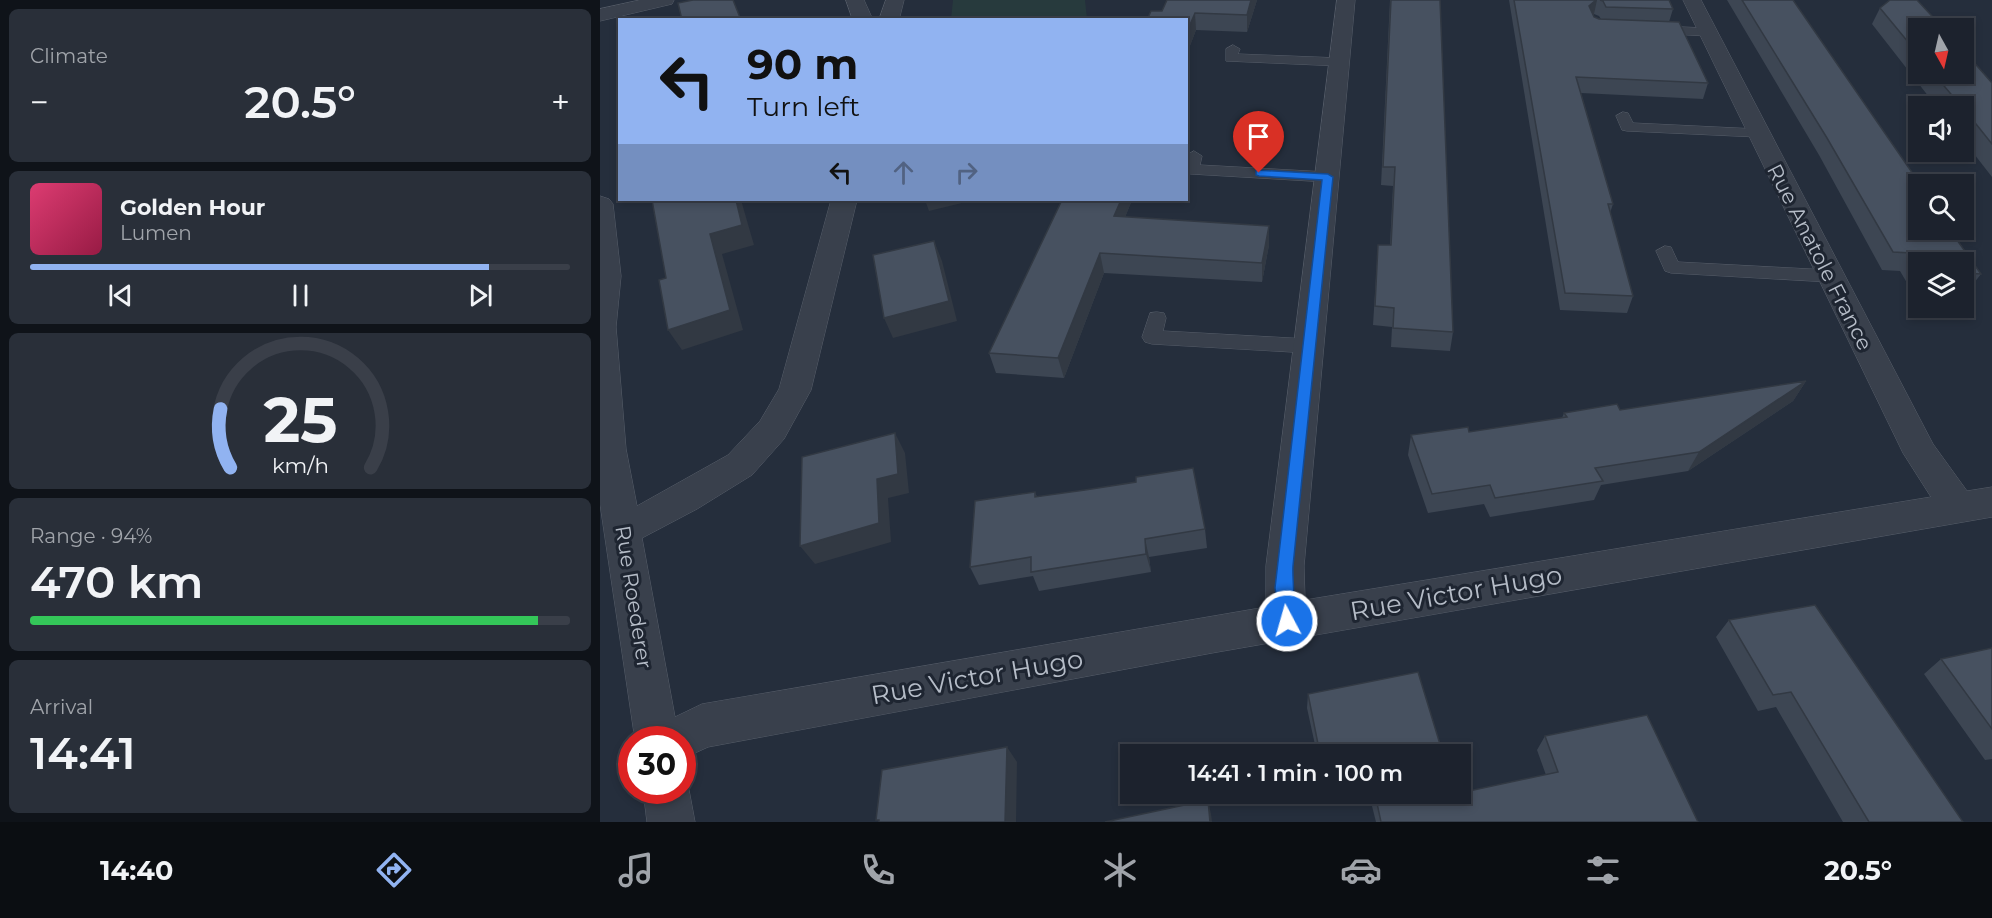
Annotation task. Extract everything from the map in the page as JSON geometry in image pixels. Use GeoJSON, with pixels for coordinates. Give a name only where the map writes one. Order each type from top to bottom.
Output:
{"type":"FeatureCollection","features":[{"type":"Feature","properties":{"kind":"street"},"geometry":{"type":"LineString","coordinates":[[600,15],[665,0]]}},
{"type":"Feature","properties":{"kind":"street"},"geometry":{"type":"LineString","coordinates":[[855,0],[862,18]]}},
{"type":"Feature","properties":{"kind":"street"},"geometry":{"type":"LineString","coordinates":[[890,18],[895,0]]}},
{"type":"Feature","properties":{"kind":"street"},"geometry":{"type":"LineString","coordinates":[[1287,621],[1284,588],[1346,0]]}},
{"type":"Feature","properties":{"kind":"street","name":"Rue Anatole France"},"geometry":{"type":"LineString","coordinates":[[1692,0],[1920,453],[1975,505]]}},
{"type":"Feature","properties":{"kind":"street"},"geometry":{"type":"LineString","coordinates":[[622,530],[684,499],[740,465],[772,430],[795,390],[843,201]]}},
{"type":"Feature","properties":{"kind":"street","name":"Rue Roederer"},"geometry":{"type":"LineString","coordinates":[[600,204],[607,276],[601,327],[608,427],[622,530],[655,726]]}},
{"type":"Feature","properties":{"kind":"street","name":"Rue Victor Hugo"},"geometry":{"type":"LineString","coordinates":[[696,729],[702,726],[1287,621],[1975,505]]}},
{"type":"Feature","properties":{"kind":"street"},"geometry":{"type":"LineString","coordinates":[[668,804],[671,822]]}},
{"type":"Feature","properties":{"kind":"lane"},"geometry":{"type":"LineString","coordinates":[[1640,29],[1707,32]]}},
{"type":"Feature","properties":{"kind":"lane"},"geometry":{"type":"LineString","coordinates":[[1233,49],[1231,58],[1340,62]]}},
{"type":"Feature","properties":{"kind":"lane"},"geometry":{"type":"LineString","coordinates":[[1623,116],[1627,127],[1757,133]]}},
{"type":"Feature","properties":{"kind":"lane"},"geometry":{"type":"LineString","coordinates":[[1194,156],[1191,168],[1328,177]]}},
{"type":"Feature","properties":{"kind":"lane"},"geometry":{"type":"LineString","coordinates":[[1665,252],[1671,267],[1829,276]]}},
{"type":"Feature","properties":{"kind":"lane"},"geometry":{"type":"LineString","coordinates":[[1157,318],[1152,337],[1309,346]]}},
{"type":"Feature","properties":{"kind":"shaded area"},"geometry":{"type":"Polygon","coordinates":[[[953,0],[1085,0],[1087,18],[951,18],[953,0]]]}},
{"type":"Feature","properties":{"kind":"building"},"geometry":{"type":"Polygon","coordinates":[[[693,0],[733,0],[740,18],[682,18],[678,3],[693,0]]]}},
{"type":"Feature","properties":{"kind":"building"},"geometry":{"type":"Polygon","coordinates":[[[1167,0],[1251,0],[1247,15],[1195,13],[1188,29],[1188,18],[1148,18],[1151,11],[1162,11],[1167,0]]]}},
{"type":"Feature","properties":{"kind":"building"},"geometry":{"type":"Polygon","coordinates":[[[1391,0],[1440,0],[1453,332],[1393,328],[1394,308],[1375,306],[1378,245],[1391,245],[1395,167],[1383,167],[1391,0]]]}},
{"type":"Feature","properties":{"kind":"building"},"geometry":{"type":"Polygon","coordinates":[[[1514,0],[1596,0],[1589,6],[1594,17],[1599,19],[1679,22],[1708,83],[1576,77],[1613,204],[1608,204],[1633,296],[1565,293],[1514,0]]]}},
{"type":"Feature","properties":{"kind":"building"},"geometry":{"type":"Polygon","coordinates":[[[1600,0],[1669,0],[1673,9],[1606,7],[1600,0]]]}},
{"type":"Feature","properties":{"kind":"building"},"geometry":{"type":"Polygon","coordinates":[[[1742,0],[1793,0],[1913,174],[1908,174],[1908,240],[1957,240],[1966,252],[1893,252],[1827,138],[1742,0]]]}},
{"type":"Feature","properties":{"kind":"building"},"geometry":{"type":"Polygon","coordinates":[[[1890,0],[1917,0],[1934,18],[1908,18],[1908,42],[1880,8],[1890,0]]]}},
{"type":"Feature","properties":{"kind":"building"},"geometry":{"type":"Polygon","coordinates":[[[1974,62],[1992,83],[1992,144],[1974,122],[1974,96],[1953,96],[1942,84],[1974,84],[1974,62]]]}},
{"type":"Feature","properties":{"kind":"building"},"geometry":{"type":"Polygon","coordinates":[[[652,201],[736,201],[742,225],[710,234],[730,310],[668,330],[659,280],[666,278],[652,201]]]}},
{"type":"Feature","properties":{"kind":"building"},"geometry":{"type":"Polygon","coordinates":[[[1062,201],[1121,201],[1114,216],[1269,226],[1262,263],[1100,253],[1058,358],[989,353],[1062,201]]]}},
{"type":"Feature","properties":{"kind":"building"},"geometry":{"type":"Polygon","coordinates":[[[934,241],[949,301],[884,318],[873,255],[934,241]]]}},
{"type":"Feature","properties":{"kind":"building"},"geometry":{"type":"Polygon","coordinates":[[[1974,264],[1981,274],[1974,274],[1974,264]]]}},
{"type":"Feature","properties":{"kind":"building"},"geometry":{"type":"Polygon","coordinates":[[[1806,381],[1699,452],[1595,468],[1603,481],[1495,498],[1490,485],[1432,494],[1411,435],[1468,427],[1469,432],[1567,417],[1564,413],[1617,404],[1620,410],[1806,381]]]}},
{"type":"Feature","properties":{"kind":"building"},"geometry":{"type":"Polygon","coordinates":[[[895,433],[898,474],[877,479],[879,523],[800,546],[802,457],[895,433]]]}},
{"type":"Feature","properties":{"kind":"building"},"geometry":{"type":"Polygon","coordinates":[[[1193,468],[1205,529],[1145,539],[1146,554],[1031,572],[1031,557],[970,567],[975,501],[1035,492],[1035,497],[1085,490],[1136,482],[1136,477],[1193,468]]]}},
{"type":"Feature","properties":{"kind":"building"},"geometry":{"type":"Polygon","coordinates":[[[1815,605],[1963,822],[1869,822],[1791,692],[1773,695],[1729,620],[1815,605]]]}},
{"type":"Feature","properties":{"kind":"building"},"geometry":{"type":"Polygon","coordinates":[[[1992,648],[1992,729],[1941,659],[1992,648]]]}},
{"type":"Feature","properties":{"kind":"building"},"geometry":{"type":"Polygon","coordinates":[[[1418,672],[1440,744],[1318,744],[1308,694],[1418,672]]]}},
{"type":"Feature","properties":{"kind":"building"},"geometry":{"type":"Polygon","coordinates":[[[1647,715],[1698,822],[1381,822],[1377,804],[1471,804],[1471,791],[1558,772],[1545,736],[1647,715]]]}},
{"type":"Feature","properties":{"kind":"building"},"geometry":{"type":"Polygon","coordinates":[[[1007,747],[1005,822],[879,822],[876,820],[882,770],[1007,747]]]}},
{"type":"Feature","properties":{"kind":"building"},"geometry":{"type":"Polygon","coordinates":[[[1189,804],[1208,804],[1210,822],[1105,822],[1189,804]]]}},
{"type":"Feature","properties":{"kind":"route"},"geometry":{"type":"LineString","coordinates":[[1259,173],[1328,177],[1286,566],[1284,588],[1287,621]]}}]}
